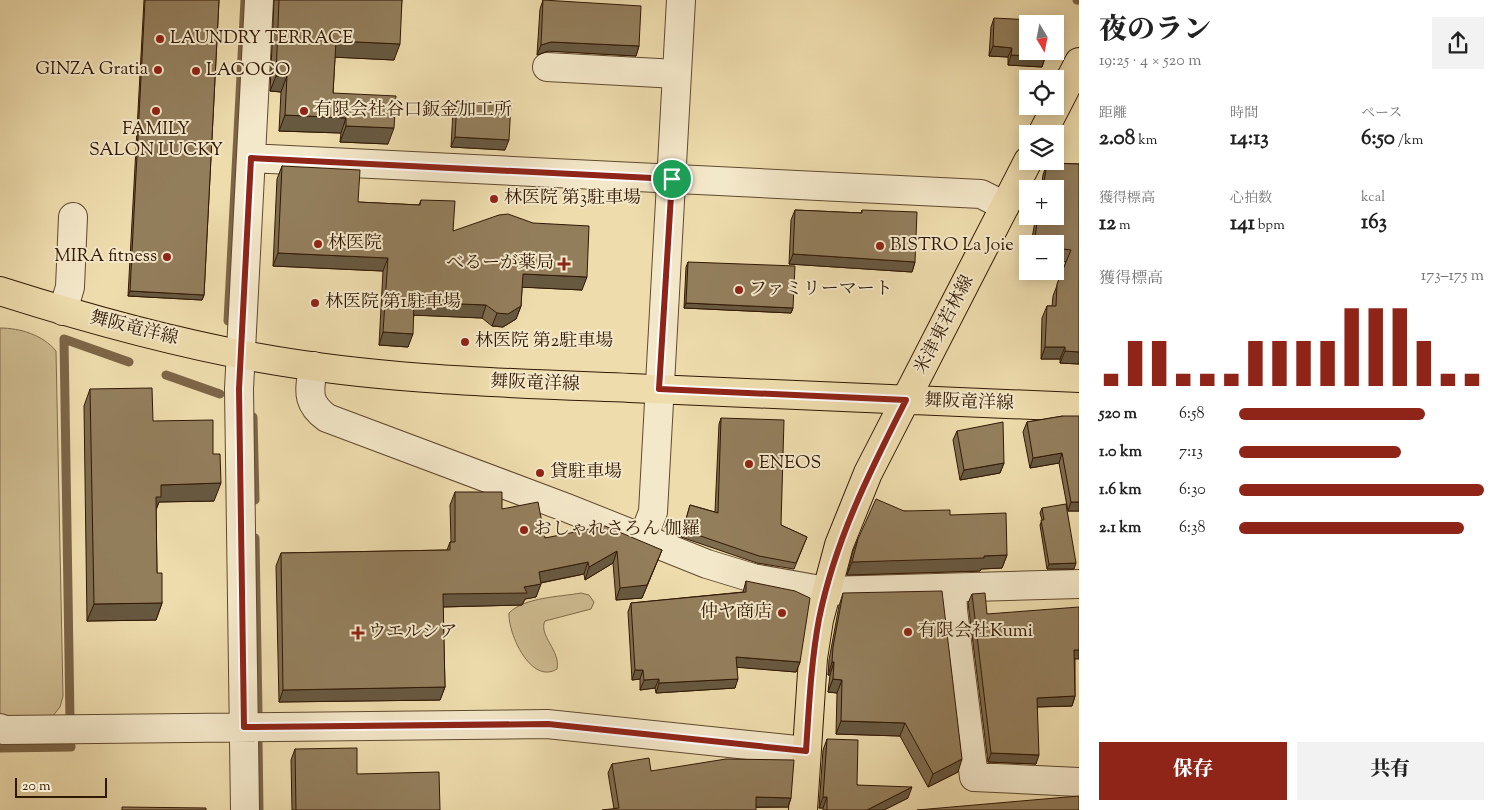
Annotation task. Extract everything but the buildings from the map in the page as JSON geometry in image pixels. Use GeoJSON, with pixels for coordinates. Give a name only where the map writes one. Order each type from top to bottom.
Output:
{"type":"FeatureCollection","features":[{"type":"Feature","properties":{"kind":"main road"},"geometry":{"type":"LineString","coordinates":[[1047,125],[1079,62]]}},
{"type":"Feature","properties":{"kind":"main road","name":"米津東若林線"},"geometry":{"type":"LineString","coordinates":[[803,810],[813,658],[826,591],[852,508],[1023,170]]}},
{"type":"Feature","properties":{"kind":"main road","name":"舞阪竜洋線"},"geometry":{"type":"LineString","coordinates":[[0,291],[154,335],[241,354],[313,366],[420,378],[1079,407]]}},
{"type":"Feature","properties":{"kind":"street"},"geometry":{"type":"LineString","coordinates":[[246,810],[239,389],[259,0]]}},
{"type":"Feature","properties":{"kind":"street"},"geometry":{"type":"LineString","coordinates":[[642,538],[652,512],[681,0]]}},
{"type":"Feature","properties":{"kind":"street"},"geometry":{"type":"LineString","coordinates":[[547,67],[678,74]]}},
{"type":"Feature","properties":{"kind":"street"},"geometry":{"type":"LineString","coordinates":[[251,158],[981,194],[1005,206]]}},
{"type":"Feature","properties":{"kind":"street"},"geometry":{"type":"LineString","coordinates":[[63,310],[70,287],[73,217]]}},
{"type":"Feature","properties":{"kind":"street"},"geometry":{"type":"LineString","coordinates":[[313,366],[310,400],[317,411],[327,418],[730,572],[826,591],[1079,584]]}},
{"type":"Feature","properties":{"kind":"street"},"geometry":{"type":"LineString","coordinates":[[952,588],[953,610],[974,777],[1079,782]]}},
{"type":"Feature","properties":{"kind":"street"},"geometry":{"type":"LineString","coordinates":[[0,728],[4,730],[548,724],[806,751]]}},
{"type":"Feature","properties":{"kind":"shaded area"},"geometry":{"type":"Polygon","coordinates":[[[0,328],[15,329],[31,334],[51,345],[56,351],[63,696],[60,707],[52,717],[0,717],[0,328]]]}},
{"type":"Feature","properties":{"kind":"shaded area"},"geometry":{"type":"Polygon","coordinates":[[[581,593],[589,595],[594,602],[591,609],[545,621],[544,632],[556,656],[557,669],[547,672],[538,670],[530,664],[517,644],[512,633],[509,613],[533,601],[581,593]]]}},
{"type":"Feature","properties":{"kind":"waterway"},"geometry":{"type":"LineString","coordinates":[[228,321],[245,0]]}},
{"type":"Feature","properties":{"kind":"waterway"},"geometry":{"type":"LineString","coordinates":[[70,720],[64,339],[129,362]]}},
{"type":"Feature","properties":{"kind":"waterway"},"geometry":{"type":"LineString","coordinates":[[166,375],[220,394]]}},
{"type":"Feature","properties":{"kind":"waterway"},"geometry":{"type":"LineString","coordinates":[[253,417],[255,500]]}},
{"type":"Feature","properties":{"kind":"waterway"},"geometry":{"type":"LineString","coordinates":[[255,538],[258,713]]}},
{"type":"Feature","properties":{"kind":"waterway"},"geometry":{"type":"LineString","coordinates":[[0,748],[71,747],[70,739]]}},
{"type":"Feature","properties":{"kind":"waterway"},"geometry":{"type":"LineString","coordinates":[[258,740],[259,810]]}},
{"type":"Feature","properties":{"kind":"place","name":"LAUNDRY TERRACE"},"geometry":{"type":"Point","coordinates":[160,39]}},
{"type":"Feature","properties":{"kind":"place","name":"GINZA Gratia"},"geometry":{"type":"Point","coordinates":[158,70]}},
{"type":"Feature","properties":{"kind":"place","name":"LACOCO"},"geometry":{"type":"Point","coordinates":[196,71]}},
{"type":"Feature","properties":{"kind":"place","name":"FAMILY SALON LUCKY"},"geometry":{"type":"Point","coordinates":[156,111]}},
{"type":"Feature","properties":{"kind":"place","name":"有限会社谷口鈑金加工所"},"geometry":{"type":"Point","coordinates":[304,111]}},
{"type":"Feature","properties":{"kind":"place","name":"林医院 第3駐車場"},"geometry":{"type":"Point","coordinates":[494,199]}},
{"type":"Feature","properties":{"kind":"place","name":"林医院"},"geometry":{"type":"Point","coordinates":[318,244]}},
{"type":"Feature","properties":{"kind":"place","name":"BISTRO La Joie"},"geometry":{"type":"Point","coordinates":[880,246]}},
{"type":"Feature","properties":{"kind":"place","name":"MIRA fitness"},"geometry":{"type":"Point","coordinates":[167,257]}},
{"type":"Feature","properties":{"kind":"place","name":"べるーが薬局"},"geometry":{"type":"Point","coordinates":[564,264]}},
{"type":"Feature","properties":{"kind":"place","name":"ファミリーマート"},"geometry":{"type":"Point","coordinates":[739,290]}},
{"type":"Feature","properties":{"kind":"place","name":"林医院 第1駐車場"},"geometry":{"type":"Point","coordinates":[315,303]}},
{"type":"Feature","properties":{"kind":"place","name":"林医院 第2駐車場"},"geometry":{"type":"Point","coordinates":[465,342]}},
{"type":"Feature","properties":{"kind":"place","name":"ENEOS"},"geometry":{"type":"Point","coordinates":[749,464]}},
{"type":"Feature","properties":{"kind":"place","name":"貸駐車場"},"geometry":{"type":"Point","coordinates":[540,473]}},
{"type":"Feature","properties":{"kind":"place","name":"おしゃれさろん 伽羅"},"geometry":{"type":"Point","coordinates":[524,530]}},
{"type":"Feature","properties":{"kind":"place","name":"仲ヤ商店"},"geometry":{"type":"Point","coordinates":[782,613]}},
{"type":"Feature","properties":{"kind":"place","name":"有限会社Kumi"},"geometry":{"type":"Point","coordinates":[908,632]}},
{"type":"Feature","properties":{"kind":"place","name":"ウエルシア"},"geometry":{"type":"Point","coordinates":[358,633]}},
{"type":"Feature","properties":{"kind":"route"},"geometry":{"type":"LineString","coordinates":[[251,158],[672,179],[659,389],[906,400],[852,508],[828,582],[813,658],[806,751],[586,726],[548,724],[244,727],[239,389],[251,158]]}}]}
